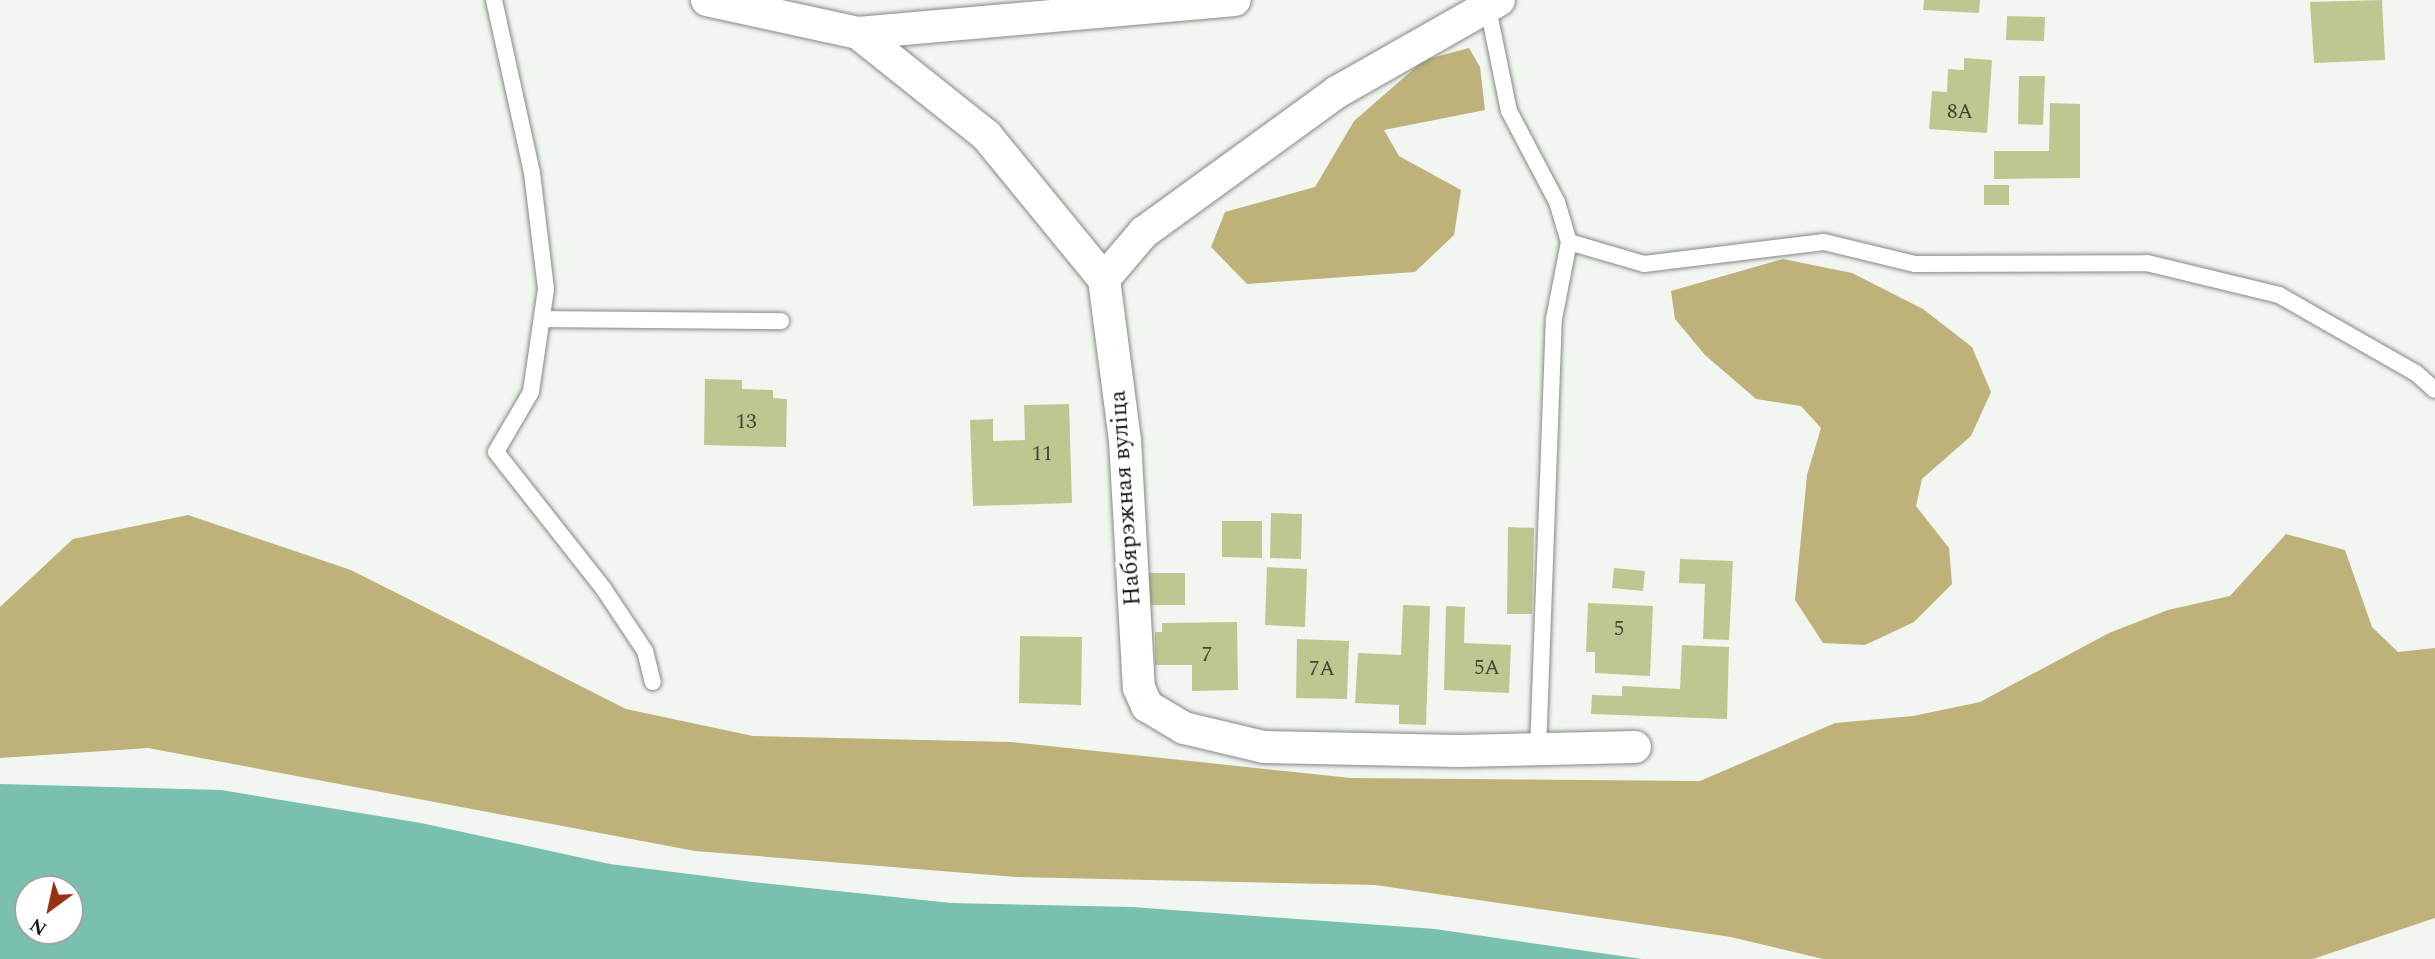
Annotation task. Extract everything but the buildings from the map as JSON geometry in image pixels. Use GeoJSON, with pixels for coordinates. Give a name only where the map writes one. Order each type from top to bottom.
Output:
{"type":"FeatureCollection","features":[{"type":"Feature","properties":{"kind":"street"},"geometry":{"type":"LineString","coordinates":[[707,0],[858,33],[1235,0]]}},
{"type":"Feature","properties":{"kind":"street"},"geometry":{"type":"LineString","coordinates":[[858,33],[986,135],[1104,279],[1144,232],[1337,92],[1493,4]]}},
{"type":"Feature","properties":{"kind":"street","name":"Набярэжная вуліца"},"geometry":{"type":"LineString","coordinates":[[1104,279],[1125,440],[1139,688],[1147,706],[1184,728],[1264,747],[1538,751],[1635,747]]}},
{"type":"Feature","properties":{"kind":"lane"},"geometry":{"type":"LineString","coordinates":[[494,0],[531,173],[546,289],[531,392],[496,452],[603,589],[645,651],[653,682]]}},
{"type":"Feature","properties":{"kind":"lane"},"geometry":{"type":"LineString","coordinates":[[1493,4],[1509,111],[1557,202],[1569,242],[1554,319],[1538,751]]}},
{"type":"Feature","properties":{"kind":"lane"},"geometry":{"type":"LineString","coordinates":[[1569,242],[1644,264],[1824,242],[1915,264],[2147,263],[2279,295],[2416,373],[2435,390]]}},
{"type":"Feature","properties":{"kind":"lane"},"geometry":{"type":"LineString","coordinates":[[542,319],[781,321]]}},
{"type":"Feature","properties":{"kind":"shaded area"},"geometry":{"type":"Polygon","coordinates":[[[1469,48],[1480,67],[1485,110],[1384,130],[1399,156],[1461,190],[1454,235],[1415,272],[1247,284],[1211,247],[1225,212],[1315,187],[1354,121],[1424,60],[1469,48]]]}},
{"type":"Feature","properties":{"kind":"shaded area"},"geometry":{"type":"Polygon","coordinates":[[[1783,259],[1852,273],[1923,309],[1972,347],[1991,392],[1971,436],[1922,479],[1916,506],[1949,548],[1952,584],[1914,622],[1865,645],[1823,643],[1795,600],[1807,475],[1821,428],[1801,406],[1756,399],[1705,355],[1675,319],[1671,291],[1783,259]]]}},
{"type":"Feature","properties":{"kind":"shaded area"},"geometry":{"type":"Polygon","coordinates":[[[188,515],[351,570],[626,709],[753,736],[1011,742],[1351,778],[1700,781],[1835,723],[1913,716],[1980,702],[2109,633],[2168,610],[2230,596],[2286,534],[2345,550],[2372,627],[2398,652],[2435,648],[2435,918],[2313,959],[1823,959],[1731,937],[1375,885],[1016,877],[695,851],[148,748],[0,758],[0,607],[73,539],[188,515]]]}},
{"type":"Feature","properties":{"kind":"shaded area"},"geometry":{"type":"Polygon","coordinates":[[[0,784],[221,790],[421,823],[610,864],[753,882],[951,903],[1132,907],[1435,929],[1642,959],[0,959],[0,784]]]}}]}
